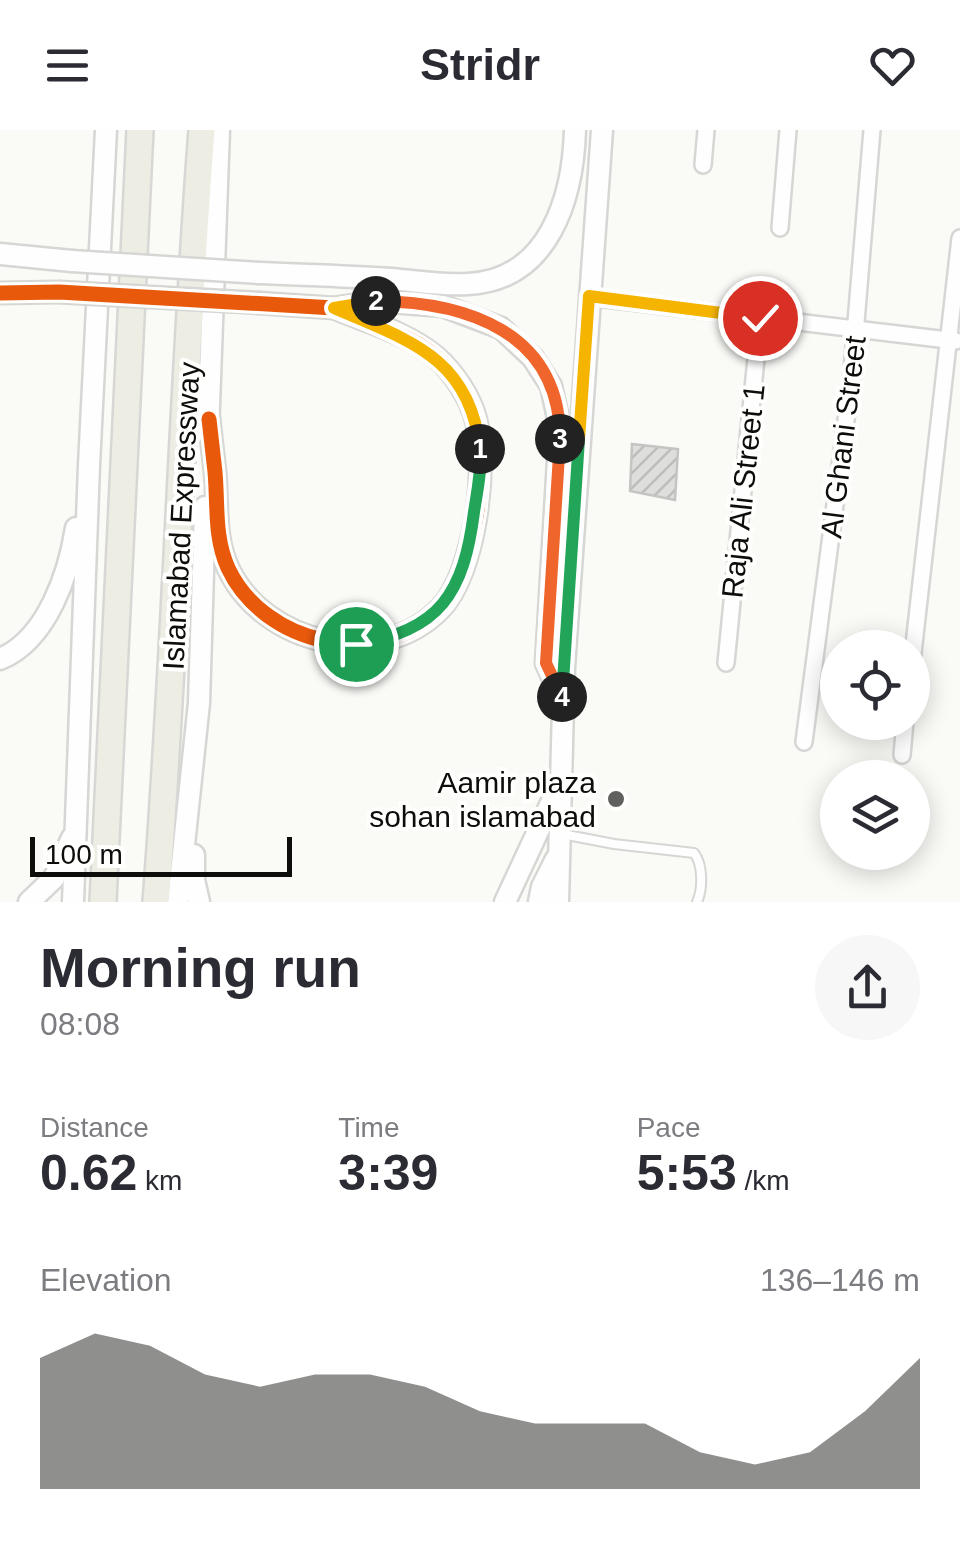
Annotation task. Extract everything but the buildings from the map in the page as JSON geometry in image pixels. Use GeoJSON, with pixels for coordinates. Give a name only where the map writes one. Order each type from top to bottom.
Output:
{"type":"FeatureCollection","features":[{"type":"Feature","properties":{"kind":"highway","name":"Islamabad Expressway"},"geometry":{"type":"LineString","coordinates":[[102,902],[140,130]]}},
{"type":"Feature","properties":{"kind":"highway","name":"Islamabad Expressway"},"geometry":{"type":"LineString","coordinates":[[156,902],[171,706],[202,130]]}},
{"type":"Feature","properties":{"kind":"street"},"geometry":{"type":"LineString","coordinates":[[72,902],[88,465],[106,130]]}},
{"type":"Feature","properties":{"kind":"street"},"geometry":{"type":"LineString","coordinates":[[178,902],[195,740],[219,130]]}},
{"type":"Feature","properties":{"kind":"street"},"geometry":{"type":"LineString","coordinates":[[0,254],[460,284],[504,276],[530,260],[553,232],[571,178],[575,130]]}},
{"type":"Feature","properties":{"kind":"street"},"geometry":{"type":"LineString","coordinates":[[558,902],[564,776],[562,698],[602,130]]}},
{"type":"Feature","properties":{"kind":"street"},"geometry":{"type":"LineString","coordinates":[[704,165],[706,130]]}},
{"type":"Feature","properties":{"kind":"street"},"geometry":{"type":"LineString","coordinates":[[780,228],[788,130]]}},
{"type":"Feature","properties":{"kind":"street","name":"Al Ghani Street"},"geometry":{"type":"LineString","coordinates":[[804,742],[856,330],[872,130]]}},
{"type":"Feature","properties":{"kind":"street"},"geometry":{"type":"LineString","coordinates":[[916,630],[955,341],[960,238]]}},
{"type":"Feature","properties":{"kind":"street"},"geometry":{"type":"LineString","coordinates":[[0,293],[59,292],[334,308],[378,301],[456,309],[487,320],[510,334],[542,370],[556,400],[560,427],[546,663],[562,698]]}},
{"type":"Feature","properties":{"kind":"street"},"geometry":{"type":"LineString","coordinates":[[589,296],[955,341]]}},
{"type":"Feature","properties":{"kind":"street"},"geometry":{"type":"LineString","coordinates":[[208,419],[220,548],[234,578],[264,613],[315,640],[356,644],[394,638],[443,607],[460,576],[470,540],[480,456],[475,418],[462,388],[429,352],[334,308]]}},
{"type":"Feature","properties":{"kind":"street","name":"Raja Ali Street 1"},"geometry":{"type":"LineString","coordinates":[[726,663],[760,318]]}},
{"type":"Feature","properties":{"kind":"street"},"geometry":{"type":"LineString","coordinates":[[0,659],[38,626],[60,586],[72,550],[88,465]]}},
{"type":"Feature","properties":{"kind":"street"},"geometry":{"type":"LineString","coordinates":[[195,740],[202,772],[194,867],[200,902]]}},
{"type":"Feature","properties":{"kind":"street"},"geometry":{"type":"LineString","coordinates":[[902,755],[904,740]]}},
{"type":"Feature","properties":{"kind":"street"},"geometry":{"type":"LineString","coordinates":[[504,902],[564,776]]}},
{"type":"Feature","properties":{"kind":"street"},"geometry":{"type":"LineString","coordinates":[[30,902],[54,878],[77,828]]}},
{"type":"Feature","properties":{"kind":"street"},"geometry":{"type":"LineString","coordinates":[[539,902],[561,841]]}},
{"type":"Feature","properties":{"kind":"lane"},"geometry":{"type":"LineString","coordinates":[[561,841],[694,853],[700,860],[700,896],[696,902]]}},
{"type":"Feature","properties":{"kind":"cycle path"},"geometry":{"type":"LineString","coordinates":[[0,293],[59,292],[334,308],[412,303],[485,320],[515,339],[539,364],[554,398],[560,441],[546,663],[562,698]]}},
{"type":"Feature","properties":{"kind":"cycle path"},"geometry":{"type":"LineString","coordinates":[[209,419],[224,556],[245,594],[268,616],[325,641],[356,644],[386,640],[415,628],[440,609],[462,571],[476,519],[480,464],[473,411],[455,378],[425,349],[334,308]]}},
{"type":"Feature","properties":{"kind":"place","name":"Aamir plaza sohan islamabad"},"geometry":{"type":"Point","coordinates":[616,799]}},
{"type":"Feature","properties":{"kind":"route"},"geometry":{"type":"LineString","coordinates":[[356,644],[394,638],[443,607],[467,558],[480,456],[470,405],[438,358],[421,346],[334,308],[378,301],[456,309],[487,320],[510,334],[542,370],[556,400],[560,427],[546,663],[562,698],[589,296],[760,318]]}}]}
